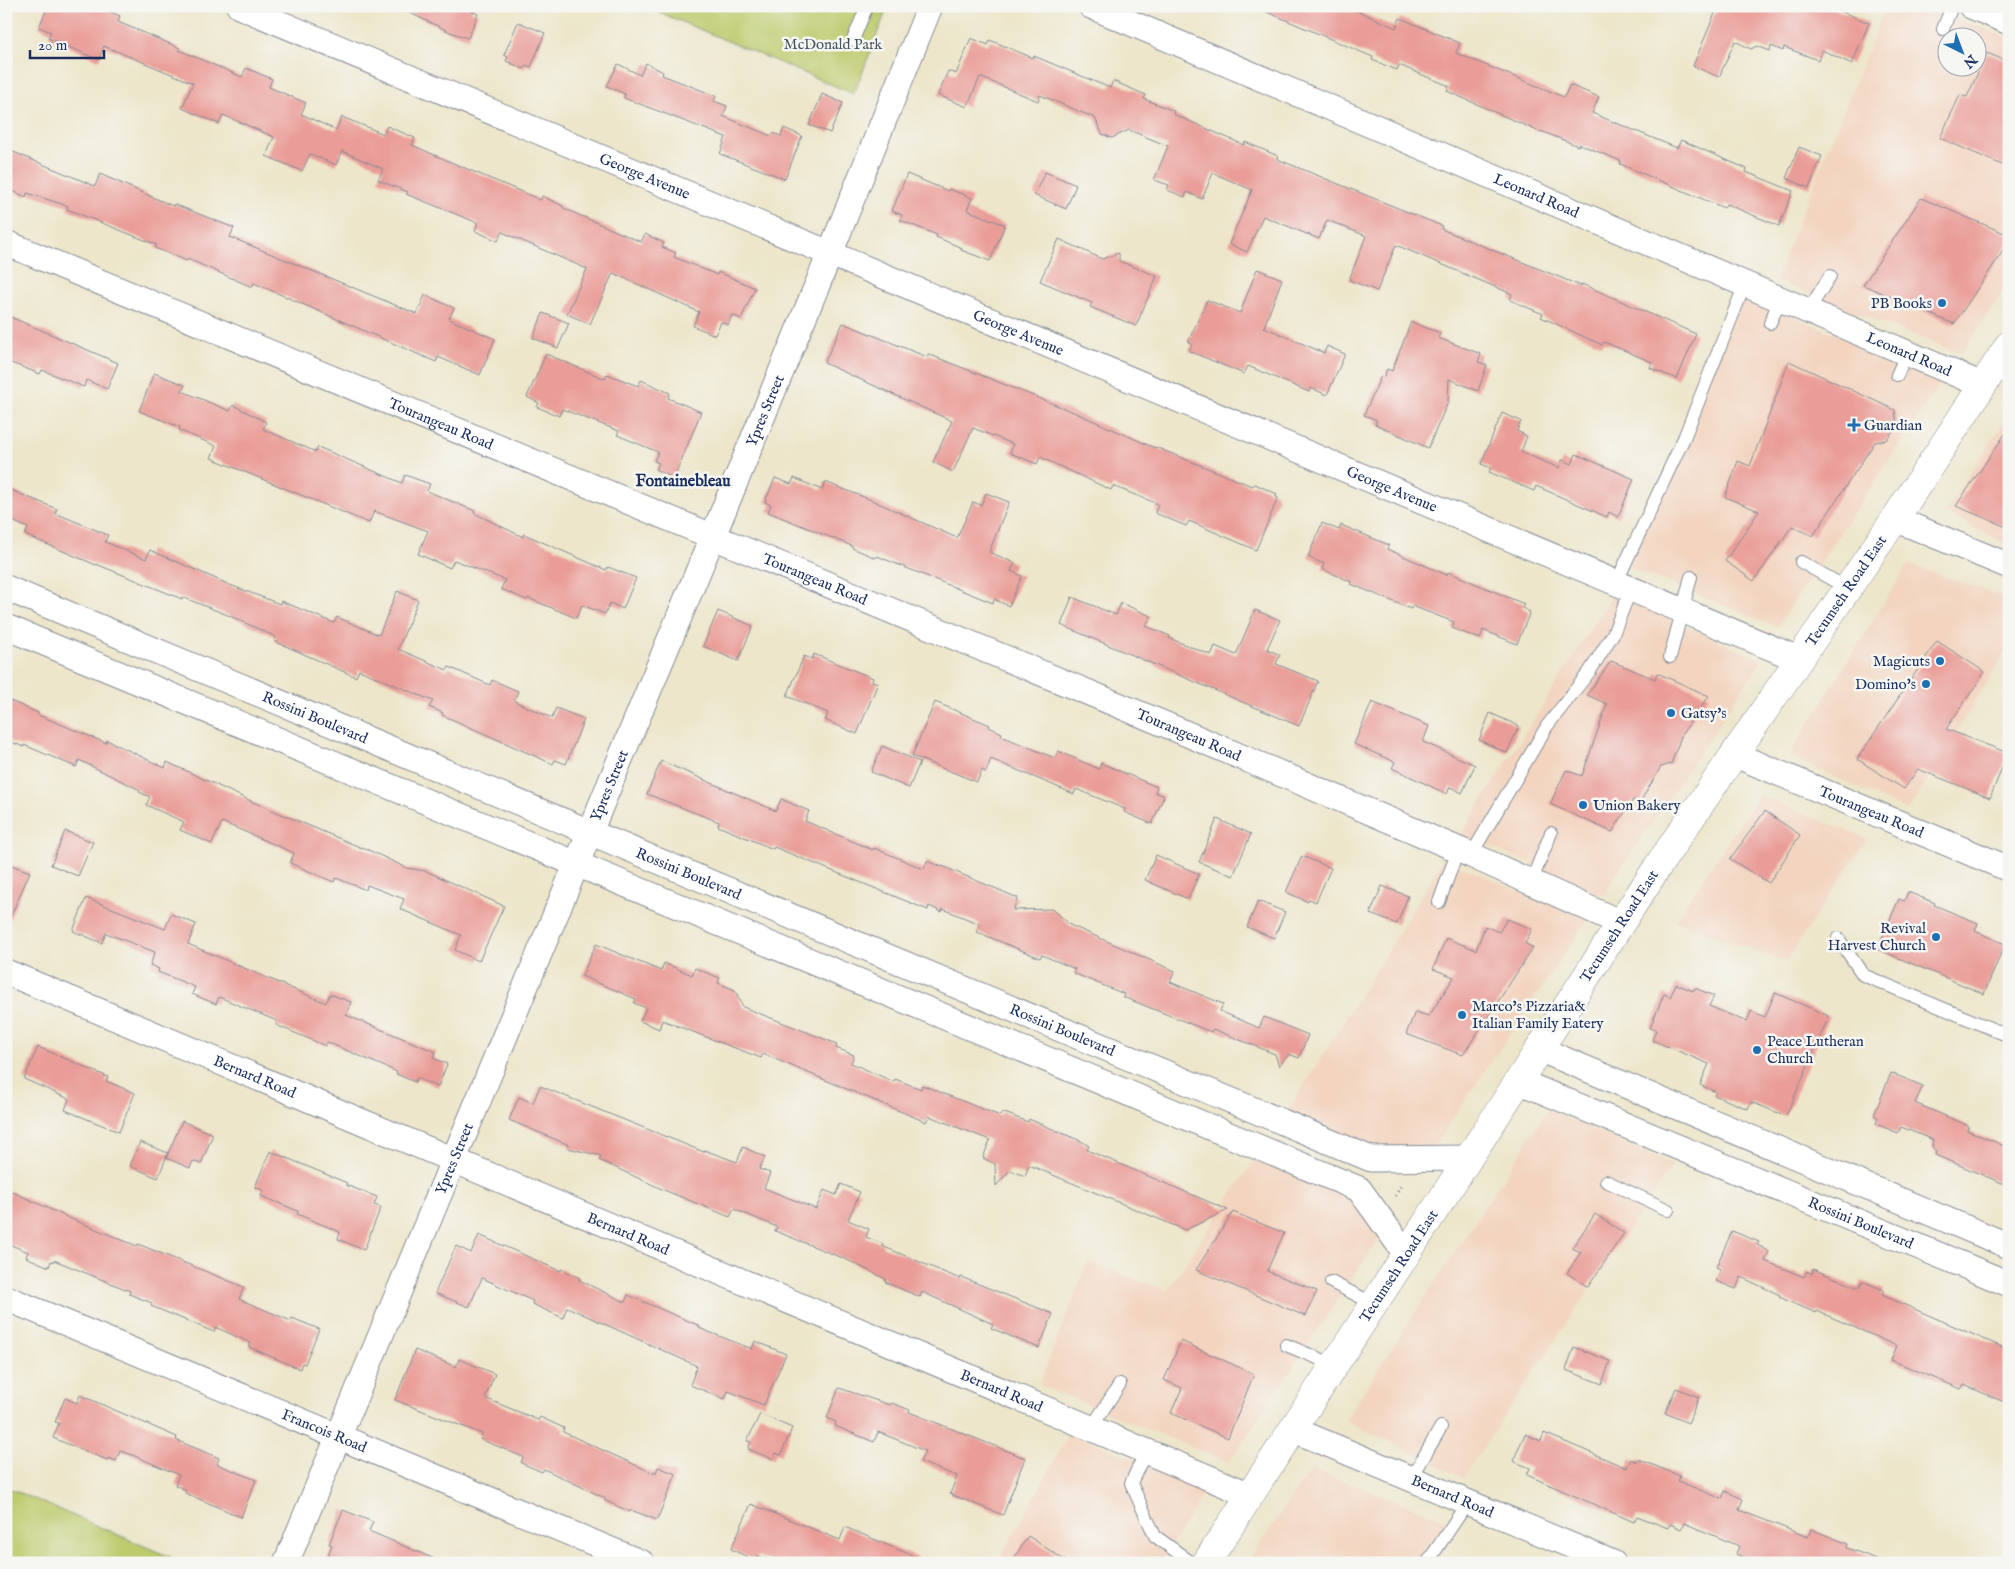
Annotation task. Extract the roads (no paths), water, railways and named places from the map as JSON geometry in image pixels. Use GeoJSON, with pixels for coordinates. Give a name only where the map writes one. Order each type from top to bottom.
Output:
{"type":"FeatureCollection","features":[{"type":"Feature","properties":{"kind":"main road","name":"Tecumseh Road East"},"geometry":{"type":"LineString","coordinates":[[1206,1563],[1621,923],[1733,754],[1895,518],[2009,345]]}},
{"type":"Feature","properties":{"kind":"street","name":"George Avenue"},"geometry":{"type":"LineString","coordinates":[[239,6],[1798,659]]}},
{"type":"Feature","properties":{"kind":"street","name":"Ypres Street"},"geometry":{"type":"LineString","coordinates":[[286,1563],[830,254],[930,6]]}},
{"type":"Feature","properties":{"kind":"street","name":"Leonard Road"},"geometry":{"type":"LineString","coordinates":[[1091,6],[1808,311],[1902,364],[1982,385]]}},
{"type":"Feature","properties":{"kind":"street"},"geometry":{"type":"LineString","coordinates":[[1971,6],[2009,22]]}},
{"type":"Feature","properties":{"kind":"street","name":"Tourangeau Road"},"geometry":{"type":"LineString","coordinates":[[6,244],[1155,720],[1465,852],[1621,923]]}},
{"type":"Feature","properties":{"kind":"street"},"geometry":{"type":"LineString","coordinates":[[1895,518],[2009,566]]}},
{"type":"Feature","properties":{"kind":"street","name":"Rossini Boulevard"},"geometry":{"type":"LineString","coordinates":[[6,588],[1372,1159],[1468,1158]]}},
{"type":"Feature","properties":{"kind":"street"},"geometry":{"type":"LineString","coordinates":[[6,627],[1359,1189],[1406,1254]]}},
{"type":"Feature","properties":{"kind":"street","name":"Tourangeau Road"},"geometry":{"type":"LineString","coordinates":[[1733,754],[2009,869]]}},
{"type":"Feature","properties":{"kind":"street","name":"Bernard Road"},"geometry":{"type":"LineString","coordinates":[[6,972],[1250,1495]]}},
{"type":"Feature","properties":{"kind":"street"},"geometry":{"type":"LineString","coordinates":[[1539,1049],[2009,1246]]}},
{"type":"Feature","properties":{"kind":"street","name":"Rossini Boulevard"},"geometry":{"type":"LineString","coordinates":[[1518,1081],[2009,1284]]}},
{"type":"Feature","properties":{"kind":"street"},"geometry":{"type":"LineString","coordinates":[[1713,1162],[1726,1127]]}},
{"type":"Feature","properties":{"kind":"street"},"geometry":{"type":"LineString","coordinates":[[1359,1189],[1372,1159]]}},
{"type":"Feature","properties":{"kind":"street","name":"Francois Road"},"geometry":{"type":"LineString","coordinates":[[6,1298],[642,1563]]}},
{"type":"Feature","properties":{"kind":"street","name":"Bernard Road"},"geometry":{"type":"LineString","coordinates":[[1292,1429],[1613,1563]]}},
{"type":"Feature","properties":{"kind":"lane"},"geometry":{"type":"LineString","coordinates":[[853,40],[867,6]]}},
{"type":"Feature","properties":{"kind":"lane"},"geometry":{"type":"LineString","coordinates":[[1944,28],[1952,6]]}},
{"type":"Feature","properties":{"kind":"lane"},"geometry":{"type":"LineString","coordinates":[[1808,311],[1830,276]]}},
{"type":"Feature","properties":{"kind":"lane"},"geometry":{"type":"LineString","coordinates":[[1439,902],[1465,852],[1547,726],[1590,671],[1613,634],[1623,586],[1745,284]]}},
{"type":"Feature","properties":{"kind":"lane"},"geometry":{"type":"LineString","coordinates":[[1770,322],[1780,299]]}},
{"type":"Feature","properties":{"kind":"lane"},"geometry":{"type":"LineString","coordinates":[[1801,562],[1847,588]]}},
{"type":"Feature","properties":{"kind":"lane"},"geometry":{"type":"LineString","coordinates":[[1670,657],[1691,576]]}},
{"type":"Feature","properties":{"kind":"lane"},"geometry":{"type":"LineString","coordinates":[[1530,882],[1551,833]]}},
{"type":"Feature","properties":{"kind":"lane"},"geometry":{"type":"LineString","coordinates":[[1838,938],[1863,975],[2009,1036]]}},
{"type":"Feature","properties":{"kind":"lane"},"geometry":{"type":"LineString","coordinates":[[1606,1181],[1668,1210]]}},
{"type":"Feature","properties":{"kind":"lane"},"geometry":{"type":"LineString","coordinates":[[1331,1282],[1374,1304]]}},
{"type":"Feature","properties":{"kind":"lane"},"geometry":{"type":"LineString","coordinates":[[1286,1345],[1334,1365]]}},
{"type":"Feature","properties":{"kind":"lane"},"geometry":{"type":"LineString","coordinates":[[1091,1428],[1120,1384]]}},
{"type":"Feature","properties":{"kind":"lane"},"geometry":{"type":"LineString","coordinates":[[1411,1479],[1441,1427]]}},
{"type":"Feature","properties":{"kind":"lane"},"geometry":{"type":"LineString","coordinates":[[1146,1452],[1131,1483],[1155,1536],[1192,1563]]}},
{"type":"Feature","properties":{"kind":"lane"},"geometry":{"type":"LineString","coordinates":[[1427,1563],[1468,1502]]}},
{"type":"Feature","properties":{"kind":"place","name":"PB Books"},"geometry":{"type":"Point","coordinates":[1942,303]}},
{"type":"Feature","properties":{"kind":"place","name":"Guardian"},"geometry":{"type":"Point","coordinates":[1854,425]}},
{"type":"Feature","properties":{"kind":"place","name":"Magicuts"},"geometry":{"type":"Point","coordinates":[1940,661]}},
{"type":"Feature","properties":{"kind":"place","name":"Domino's"},"geometry":{"type":"Point","coordinates":[1926,684]}},
{"type":"Feature","properties":{"kind":"place","name":"Gatsy's"},"geometry":{"type":"Point","coordinates":[1671,713]}},
{"type":"Feature","properties":{"kind":"place","name":"Union Bakery"},"geometry":{"type":"Point","coordinates":[1583,805]}},
{"type":"Feature","properties":{"kind":"place","name":"Revival Harvest Church"},"geometry":{"type":"Point","coordinates":[1936,937]}},
{"type":"Feature","properties":{"kind":"place","name":"Marco's Pizzaria& Italian Family Eatery"},"geometry":{"type":"Point","coordinates":[1462,1015]}},
{"type":"Feature","properties":{"kind":"place","name":"Peace Lutheran Church"},"geometry":{"type":"Point","coordinates":[1757,1050]}},
{"type":"Feature","properties":{"kind":"district","name":"Fontainebleau"},"geometry":{"type":"Point","coordinates":[683,482]}},
{"type":"Feature","properties":{"kind":"park label","name":"McDonald Park"},"geometry":{"type":"Point","coordinates":[833,44]}}]}
